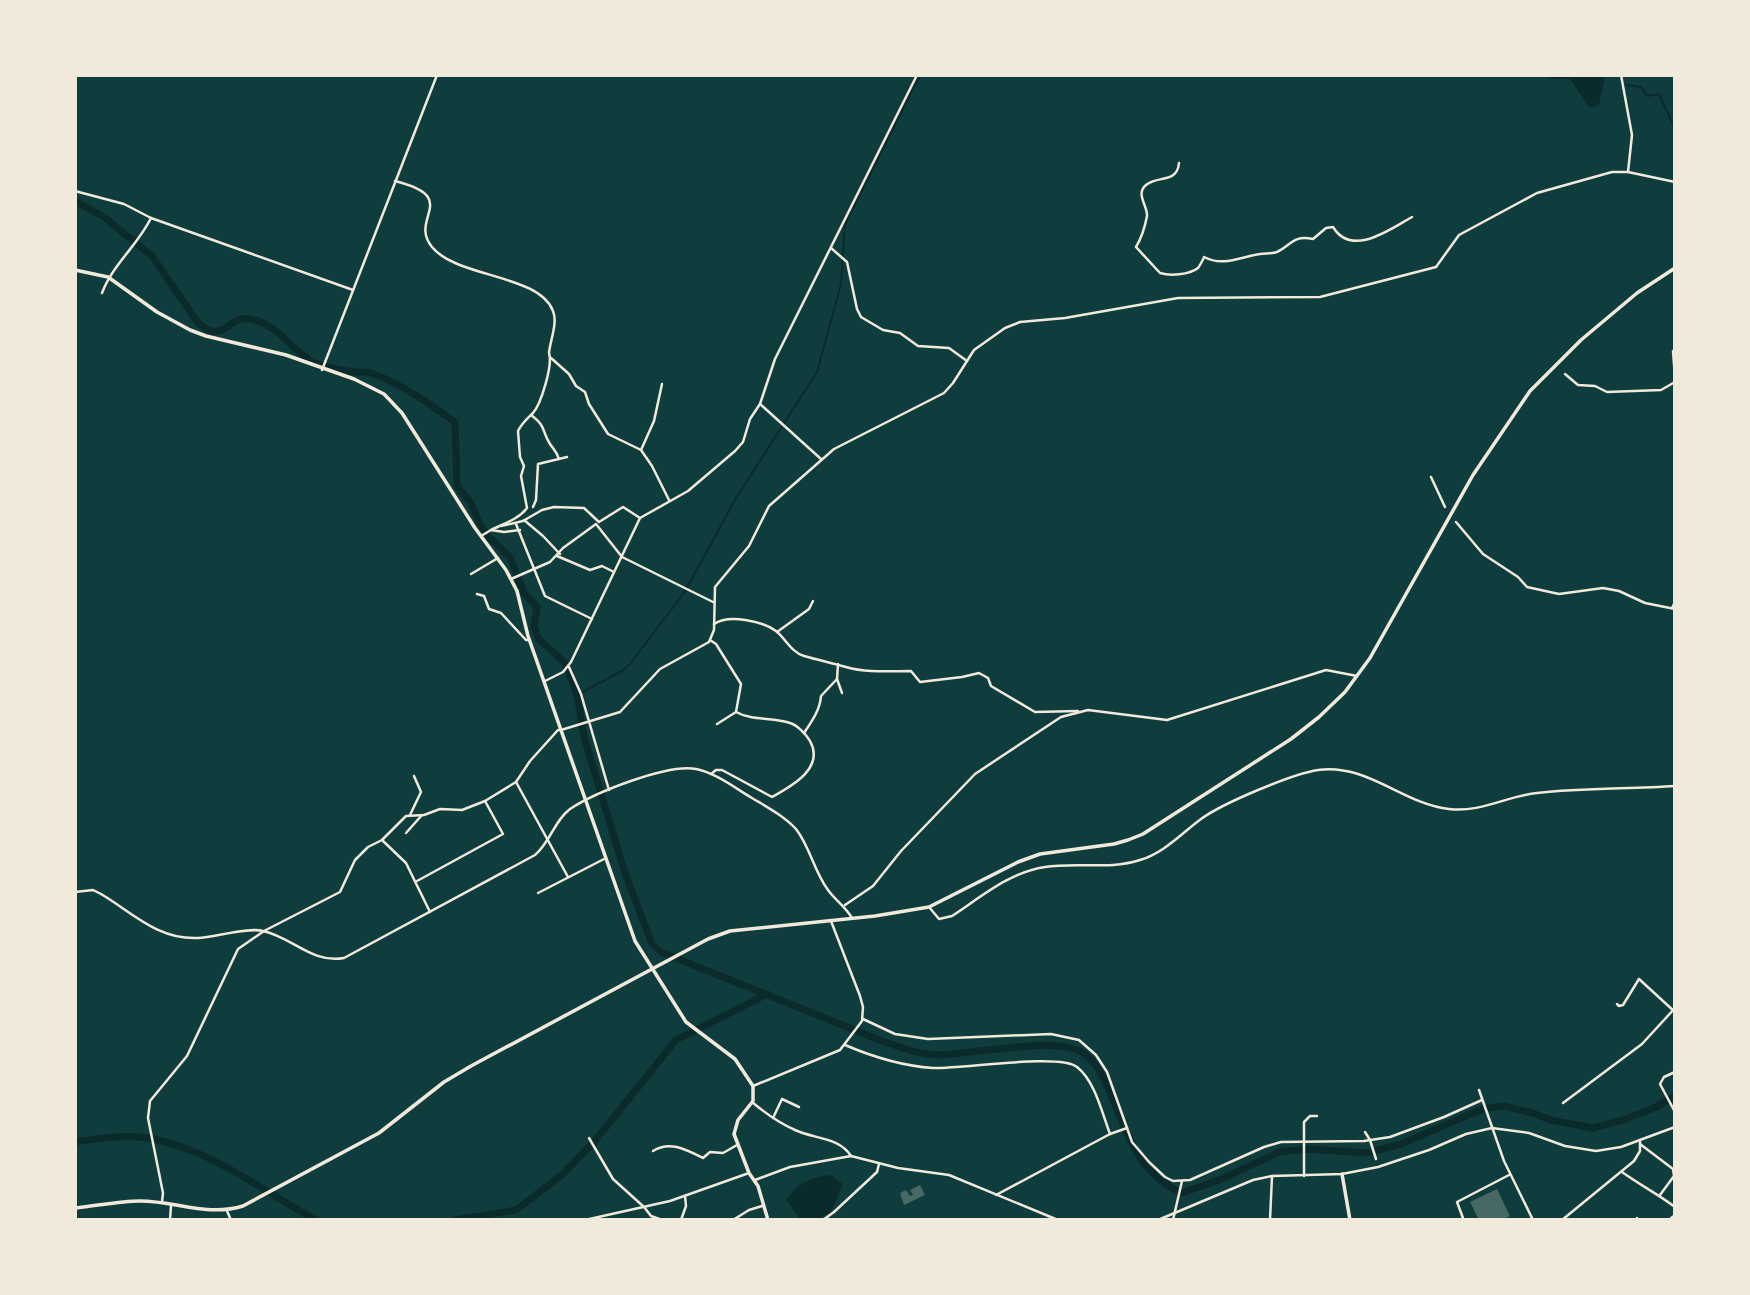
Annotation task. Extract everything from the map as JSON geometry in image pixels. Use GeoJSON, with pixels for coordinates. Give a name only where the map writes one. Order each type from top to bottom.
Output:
{"type":"FeatureCollection","features":[{"type":"Feature","properties":{"kind":"main road"},"geometry":{"type":"LineString","coordinates":[[75,1208],[139,1200],[200,1210],[227,1211],[243,1206],[379,1133],[444,1082],[471,1066],[708,939],[730,931],[852,918],[929,906],[1040,854],[1114,844],[1143,834],[1290,738],[1319,717],[1345,692],[1397,612],[1474,475],[1530,391],[1581,340],[1637,293],[1675,268]]}},
{"type":"Feature","properties":{"kind":"main road"},"geometry":{"type":"LineString","coordinates":[[75,270],[108,277],[173,323],[190,330],[286,355],[367,384],[384,394],[402,413],[482,536],[515,577],[529,640],[635,941],[681,1015],[700,1034],[736,1059],[753,1086],[751,1102],[735,1127],[737,1145],[749,1173],[755,1180],[768,1220]]}},
{"type":"Feature","properties":{"kind":"main road"},"geometry":{"type":"LineString","coordinates":[[1342,1174],[1350,1220]]}},
{"type":"Feature","properties":{"kind":"street"},"geometry":{"type":"LineString","coordinates":[[323,369],[437,75]]}},
{"type":"Feature","properties":{"kind":"street"},"geometry":{"type":"LineString","coordinates":[[544,681],[563,672],[568,666],[640,517],[688,491],[735,452],[743,442],[750,419],[760,404],[775,359],[917,75]]}},
{"type":"Feature","properties":{"kind":"street"},"geometry":{"type":"LineString","coordinates":[[1621,75],[1632,135],[1628,172]]}},
{"type":"Feature","properties":{"kind":"street"},"geometry":{"type":"LineString","coordinates":[[1179,163],[1172,177],[1147,184],[1141,198],[1147,212],[1144,229],[1136,247],[1160,274],[1185,273],[1198,268],[1205,257],[1214,262],[1224,262],[1276,253],[1291,241],[1297,238],[1313,239],[1326,228],[1333,227],[1345,238],[1366,241],[1412,217]]}},
{"type":"Feature","properties":{"kind":"street"},"geometry":{"type":"LineString","coordinates":[[162,1202],[163,1194],[149,1125],[150,1101],[187,1056],[238,948],[264,931],[340,892],[355,860],[382,840],[406,816],[422,815],[440,809],[462,810],[485,801],[516,782],[530,761],[558,730],[620,712],[660,669],[710,640],[717,583],[750,546],[769,506],[834,449],[944,393],[982,342],[1004,328],[1020,322],[1065,318],[1178,298],[1320,297],[1429,271],[1442,260],[1459,235],[1527,197],[1603,174],[1628,172],[1675,182]]}},
{"type":"Feature","properties":{"kind":"street"},"geometry":{"type":"LineString","coordinates":[[395,181],[416,186],[426,194],[431,204],[426,234],[432,247],[440,254],[463,266],[516,283],[547,301],[553,311],[554,321],[549,353],[551,358],[569,374],[576,386],[585,392],[589,404],[608,434],[641,450],[669,500]]}},
{"type":"Feature","properties":{"kind":"street"},"geometry":{"type":"LineString","coordinates":[[75,191],[124,204],[151,218],[352,290]]}},
{"type":"Feature","properties":{"kind":"street"},"geometry":{"type":"LineString","coordinates":[[102,293],[108,277],[137,243],[151,218]]}},
{"type":"Feature","properties":{"kind":"street"},"geometry":{"type":"LineString","coordinates":[[831,248],[843,258],[853,282],[857,309],[861,317],[883,330],[900,332],[918,346],[948,348],[967,361]]}},
{"type":"Feature","properties":{"kind":"street"},"geometry":{"type":"LineString","coordinates":[[1564,374],[1578,385],[1595,386],[1607,392],[1661,390],[1675,380],[1675,350]]}},
{"type":"Feature","properties":{"kind":"street"},"geometry":{"type":"LineString","coordinates":[[527,508],[521,476],[524,466],[517,439],[521,425],[537,407],[551,358]]}},
{"type":"Feature","properties":{"kind":"street"},"geometry":{"type":"LineString","coordinates":[[641,450],[654,421],[662,384]]}},
{"type":"Feature","properties":{"kind":"street"},"geometry":{"type":"LineString","coordinates":[[760,404],[821,459]]}},
{"type":"Feature","properties":{"kind":"street"},"geometry":{"type":"LineString","coordinates":[[531,415],[545,428],[548,442],[559,459]]}},
{"type":"Feature","properties":{"kind":"street"},"geometry":{"type":"LineString","coordinates":[[533,507],[536,500],[538,464],[567,457]]}},
{"type":"Feature","properties":{"kind":"street"},"geometry":{"type":"LineString","coordinates":[[1431,477],[1445,507]]}},
{"type":"Feature","properties":{"kind":"street"},"geometry":{"type":"LineString","coordinates":[[482,536],[533,507]]}},
{"type":"Feature","properties":{"kind":"street"},"geometry":{"type":"LineString","coordinates":[[533,507],[538,513]]}},
{"type":"Feature","properties":{"kind":"street"},"geometry":{"type":"LineString","coordinates":[[496,527],[516,523],[554,507],[584,508],[599,522],[623,507],[640,517]]}},
{"type":"Feature","properties":{"kind":"street"},"geometry":{"type":"LineString","coordinates":[[524,520],[543,536],[558,555],[590,570],[602,566],[614,572]]}},
{"type":"Feature","properties":{"kind":"street"},"geometry":{"type":"LineString","coordinates":[[1456,522],[1483,554],[1518,577],[1527,587],[1559,594],[1603,588],[1619,591],[1645,603],[1673,609],[1675,602]]}},
{"type":"Feature","properties":{"kind":"street"},"geometry":{"type":"LineString","coordinates":[[516,523],[545,596],[592,618]]}},
{"type":"Feature","properties":{"kind":"street"},"geometry":{"type":"LineString","coordinates":[[515,577],[558,555],[563,548],[596,524],[622,557],[713,602]]}},
{"type":"Feature","properties":{"kind":"street"},"geometry":{"type":"LineString","coordinates":[[489,531],[520,530]]}},
{"type":"Feature","properties":{"kind":"street"},"geometry":{"type":"LineString","coordinates":[[471,574],[498,558]]}},
{"type":"Feature","properties":{"kind":"street"},"geometry":{"type":"LineString","coordinates":[[477,594],[484,596],[489,610],[501,613],[529,640]]}},
{"type":"Feature","properties":{"kind":"street"},"geometry":{"type":"LineString","coordinates":[[777,632],[809,609],[813,601]]}},
{"type":"Feature","properties":{"kind":"street"},"geometry":{"type":"LineString","coordinates":[[714,624],[730,617],[761,625],[777,632],[801,656],[846,667],[911,671],[920,682],[979,673],[988,678],[992,686],[1035,712],[1082,711]]}},
{"type":"Feature","properties":{"kind":"street"},"geometry":{"type":"LineString","coordinates":[[710,640],[716,644],[741,684],[736,712]]}},
{"type":"Feature","properties":{"kind":"street"},"geometry":{"type":"LineString","coordinates":[[838,664],[837,680],[842,694]]}},
{"type":"Feature","properties":{"kind":"street"},"geometry":{"type":"LineString","coordinates":[[568,666],[580,693],[609,790]]}},
{"type":"Feature","properties":{"kind":"street"},"geometry":{"type":"LineString","coordinates":[[845,905],[873,886],[901,851],[974,775],[1061,717],[1088,710],[1167,720],[1326,670],[1357,676]]}},
{"type":"Feature","properties":{"kind":"street"},"geometry":{"type":"LineString","coordinates":[[804,733],[813,715],[820,708],[821,696],[837,680]]}},
{"type":"Feature","properties":{"kind":"street"},"geometry":{"type":"LineString","coordinates":[[711,774],[722,770],[769,797],[774,797],[807,773],[811,767],[813,746],[804,733],[792,723],[736,712],[717,724]]}},
{"type":"Feature","properties":{"kind":"street"},"geometry":{"type":"LineString","coordinates":[[75,892],[93,890],[149,926],[168,934],[197,938],[264,931],[315,956],[333,960],[344,958],[527,861],[542,850],[557,823],[568,811],[586,800],[614,788],[678,768],[699,769],[711,774],[791,824],[805,843],[827,889],[845,905],[852,918]]}},
{"type":"Feature","properties":{"kind":"street"},"geometry":{"type":"LineString","coordinates":[[929,906],[935,916],[939,919],[945,918],[1003,882],[1029,871],[1060,866],[1115,865],[1154,855],[1203,817],[1226,805],[1318,770],[1361,774],[1429,804],[1458,810],[1535,793],[1675,786]]}},
{"type":"Feature","properties":{"kind":"street"},"geometry":{"type":"LineString","coordinates":[[411,815],[422,788],[416,783],[414,776]]}},
{"type":"Feature","properties":{"kind":"street"},"geometry":{"type":"LineString","coordinates":[[516,782],[568,877]]}},
{"type":"Feature","properties":{"kind":"street"},"geometry":{"type":"LineString","coordinates":[[416,881],[503,834],[485,801]]}},
{"type":"Feature","properties":{"kind":"street"},"geometry":{"type":"LineString","coordinates":[[406,833],[422,815]]}},
{"type":"Feature","properties":{"kind":"street"},"geometry":{"type":"LineString","coordinates":[[382,840],[406,863],[430,912]]}},
{"type":"Feature","properties":{"kind":"street"},"geometry":{"type":"LineString","coordinates":[[538,893],[606,858]]}},
{"type":"Feature","properties":{"kind":"street"},"geometry":{"type":"LineString","coordinates":[[753,1086],[840,1050],[862,1020],[860,996],[831,920]]}},
{"type":"Feature","properties":{"kind":"street"},"geometry":{"type":"LineString","coordinates":[[1563,1103],[1642,1044],[1674,1010],[1639,979],[1623,1005],[1617,1004]]}},
{"type":"Feature","properties":{"kind":"street"},"geometry":{"type":"LineString","coordinates":[[862,1020],[895,1034],[928,1039],[1051,1034],[1072,1037],[1096,1055],[1107,1072],[1132,1142],[1149,1162],[1173,1181],[1190,1180],[1281,1142],[1371,1141],[1408,1132],[1482,1100]]}},
{"type":"Feature","properties":{"kind":"street"},"geometry":{"type":"LineString","coordinates":[[846,1043],[894,1061],[930,1068],[978,1067],[1042,1060],[1070,1063],[1083,1073],[1093,1090],[1110,1134]]}},
{"type":"Feature","properties":{"kind":"street"},"geometry":{"type":"LineString","coordinates":[[1674,1110],[1661,1082],[1675,1072]]}},
{"type":"Feature","properties":{"kind":"street"},"geometry":{"type":"LineString","coordinates":[[1479,1090],[1510,1175],[1533,1220]]}},
{"type":"Feature","properties":{"kind":"street"},"geometry":{"type":"LineString","coordinates":[[773,1118],[782,1099],[799,1107]]}},
{"type":"Feature","properties":{"kind":"street"},"geometry":{"type":"LineString","coordinates":[[751,1102],[773,1118],[804,1134],[822,1137],[842,1146],[851,1156]]}},
{"type":"Feature","properties":{"kind":"street"},"geometry":{"type":"LineString","coordinates":[[1304,1176],[1304,1122],[1310,1116],[1317,1116]]}},
{"type":"Feature","properties":{"kind":"street"},"geometry":{"type":"LineString","coordinates":[[1158,1220],[1231,1188],[1272,1176],[1342,1174],[1408,1158],[1466,1134],[1492,1128],[1513,1129],[1565,1146],[1596,1151],[1640,1142],[1675,1127]]}},
{"type":"Feature","properties":{"kind":"street"},"geometry":{"type":"LineString","coordinates":[[996,1195],[1110,1134],[1127,1128]]}},
{"type":"Feature","properties":{"kind":"street"},"geometry":{"type":"LineString","coordinates":[[1365,1132],[1371,1141],[1376,1159]]}},
{"type":"Feature","properties":{"kind":"street"},"geometry":{"type":"LineString","coordinates":[[589,1138],[613,1179],[651,1216],[662,1220]]}},
{"type":"Feature","properties":{"kind":"street"},"geometry":{"type":"LineString","coordinates":[[1562,1220],[1622,1172],[1637,1156],[1640,1142]]}},
{"type":"Feature","properties":{"kind":"street"},"geometry":{"type":"LineString","coordinates":[[1640,1142],[1673,1169],[1674,1176],[1660,1195]]}},
{"type":"Feature","properties":{"kind":"street"},"geometry":{"type":"LineString","coordinates":[[653,1151],[657,1148],[679,1146],[703,1158],[710,1152],[723,1153],[737,1145]]}},
{"type":"Feature","properties":{"kind":"street"},"geometry":{"type":"LineString","coordinates":[[755,1180],[790,1167],[851,1156],[949,1175],[1058,1220]]}},
{"type":"Feature","properties":{"kind":"street"},"geometry":{"type":"LineString","coordinates":[[823,1220],[835,1213],[877,1172],[879,1163]]}},
{"type":"Feature","properties":{"kind":"street"},"geometry":{"type":"LineString","coordinates":[[1622,1172],[1675,1207]]}},
{"type":"Feature","properties":{"kind":"street"},"geometry":{"type":"LineString","coordinates":[[585,1220],[685,1196],[749,1173]]}},
{"type":"Feature","properties":{"kind":"street"},"geometry":{"type":"LineString","coordinates":[[1460,1220],[1463,1219],[1457,1202],[1510,1175]]}},
{"type":"Feature","properties":{"kind":"street"},"geometry":{"type":"LineString","coordinates":[[1270,1220],[1272,1176]]}},
{"type":"Feature","properties":{"kind":"street"},"geometry":{"type":"LineString","coordinates":[[1173,1220],[1182,1181]]}},
{"type":"Feature","properties":{"kind":"street"},"geometry":{"type":"LineString","coordinates":[[681,1220],[686,1206],[685,1196]]}},
{"type":"Feature","properties":{"kind":"street"},"geometry":{"type":"LineString","coordinates":[[170,1220],[171,1204]]}},
{"type":"Feature","properties":{"kind":"street"},"geometry":{"type":"LineString","coordinates":[[733,1220],[762,1206]]}},
{"type":"Feature","properties":{"kind":"street"},"geometry":{"type":"LineString","coordinates":[[227,1211],[231,1220]]}},
{"type":"Feature","properties":{"kind":"street"},"geometry":{"type":"LineString","coordinates":[[1669,1220],[1675,1215]]}},
{"type":"Feature","properties":{"kind":"water"},"geometry":{"type":"Polygon","coordinates":[[[1545,75],[1605,75],[1599,105],[1589,108],[1570,79],[1552,79],[1545,75]]]}},
{"type":"Feature","properties":{"kind":"water"},"geometry":{"type":"Polygon","coordinates":[[[831,1175],[843,1184],[831,1212],[818,1219],[800,1219],[786,1200],[805,1182],[831,1175]]]}},
{"type":"Feature","properties":{"kind":"building"},"geometry":{"type":"Polygon","coordinates":[[[920,1185],[925,1195],[904,1205],[900,1193],[906,1190],[910,1196],[913,1195],[910,1190],[920,1185]]]}},
{"type":"Feature","properties":{"kind":"building"},"geometry":{"type":"Polygon","coordinates":[[[1497,1189],[1510,1216],[1502,1220],[1479,1220],[1470,1202],[1497,1189]]]}},
{"type":"Feature","properties":{"kind":"waterway"},"geometry":{"type":"LineString","coordinates":[[577,695],[630,664],[684,593],[736,498],[817,372],[841,284],[845,225],[920,75]]}},
{"type":"Feature","properties":{"kind":"waterway"},"geometry":{"type":"LineString","coordinates":[[1626,85],[1641,87],[1647,96],[1659,94],[1675,129]]}},
{"type":"Feature","properties":{"kind":"waterway"},"geometry":{"type":"LineString","coordinates":[[75,201],[104,217],[152,256],[198,323],[207,329],[221,331],[243,319],[260,322],[269,326],[313,362],[328,367],[369,372],[382,377],[414,394],[455,422],[457,486],[471,503],[489,537],[510,557],[524,593],[537,607],[534,626],[538,638],[565,663],[577,695],[584,737],[625,873],[652,944],[661,952],[882,1041],[917,1052],[939,1055],[1049,1046],[1078,1050],[1092,1061],[1103,1077],[1130,1140],[1143,1161],[1159,1179],[1182,1193],[1224,1178],[1279,1152],[1308,1149],[1367,1153],[1401,1144],[1482,1109],[1504,1106],[1550,1120],[1593,1128],[1626,1119],[1675,1096]]}},
{"type":"Feature","properties":{"kind":"waterway"},"geometry":{"type":"LineString","coordinates":[[455,1220],[516,1210],[563,1174],[594,1142],[676,1040],[767,994]]}},
{"type":"Feature","properties":{"kind":"waterway"},"geometry":{"type":"LineString","coordinates":[[75,1142],[140,1137],[188,1149],[231,1170],[316,1220]]}}]}
